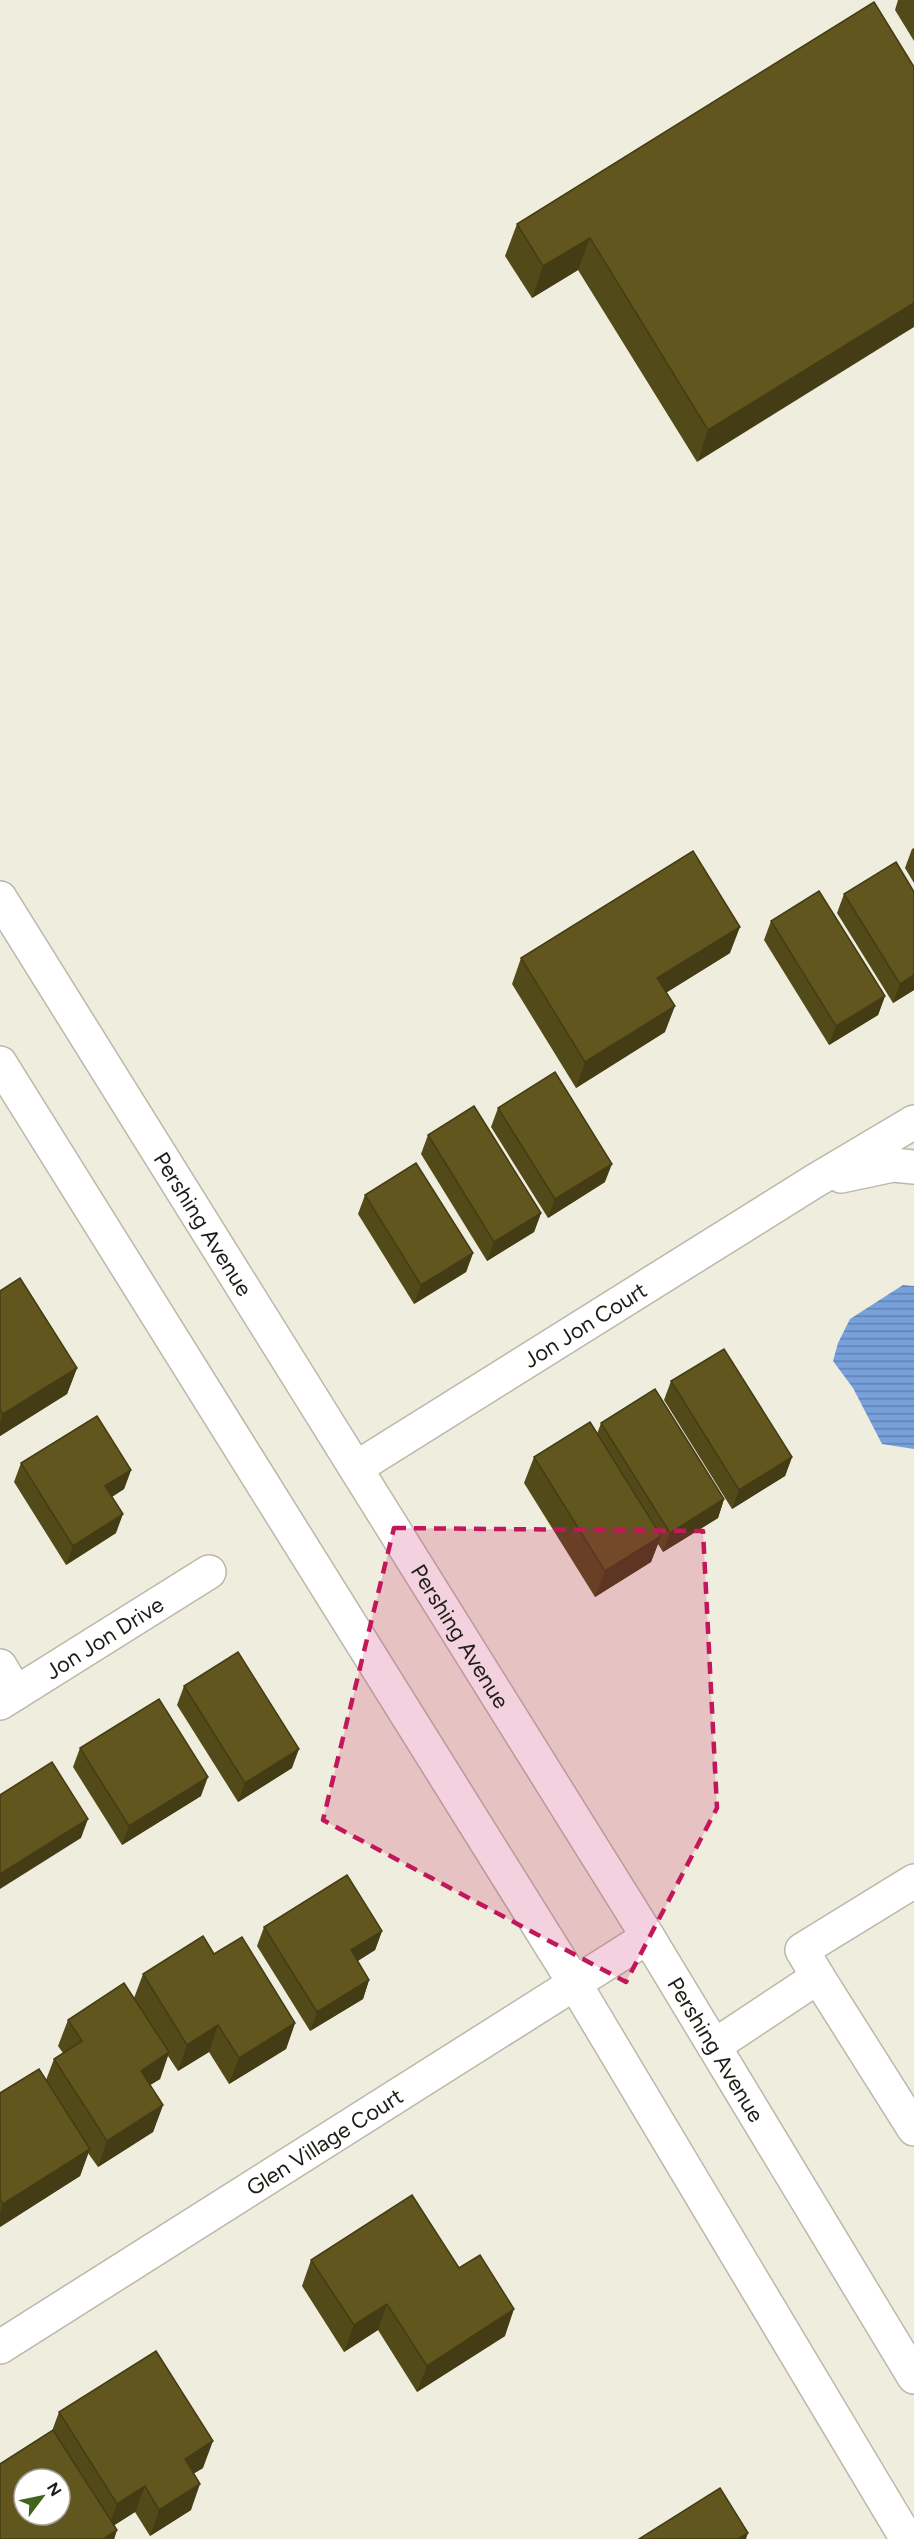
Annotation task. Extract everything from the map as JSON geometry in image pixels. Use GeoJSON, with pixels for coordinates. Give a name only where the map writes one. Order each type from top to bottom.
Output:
{"type":"FeatureCollection","features":[{"type":"Feature","properties":{"kind":"street","name":"Pershing Avenue"},"geometry":{"type":"LineString","coordinates":[[0,898],[648,1937],[914,2377]]}},
{"type":"Feature","properties":{"kind":"street"},"geometry":{"type":"LineString","coordinates":[[0,1063],[575,1984],[907,2539]]}},
{"type":"Feature","properties":{"kind":"street","name":"Jon Jon Court"},"geometry":{"type":"LineString","coordinates":[[356,1468],[813,1182],[914,1122]]}},
{"type":"Feature","properties":{"kind":"street","name":"Jon Jon Court"},"geometry":{"type":"LineString","coordinates":[[813,1182],[893,1165],[914,1167]]}},
{"type":"Feature","properties":{"kind":"street","name":"Jon Jon Drive"},"geometry":{"type":"LineString","coordinates":[[6,1687],[209,1572]]}},
{"type":"Feature","properties":{"kind":"street"},"geometry":{"type":"LineString","coordinates":[[914,1881],[802,1950],[914,2128]]}},
{"type":"Feature","properties":{"kind":"street","name":"Glen Village Court"},"geometry":{"type":"LineString","coordinates":[[0,2347],[648,1937]]}},
{"type":"Feature","properties":{"kind":"street"},"geometry":{"type":"LineString","coordinates":[[714,2046],[818,1977]]}},
{"type":"Feature","properties":{"kind":"highlighted area"},"geometry":{"type":"Polygon","coordinates":[[[394,1528],[703,1531],[717,1808],[626,1982],[323,1820],[394,1528]]]}},
{"type":"Feature","properties":{"kind":"water"},"geometry":{"type":"Polygon","coordinates":[[[903,1285],[914,1286],[914,1449],[882,1444],[853,1388],[833,1361],[838,1343],[850,1319],[903,1285]]]}},
{"type":"Feature","properties":{"kind":"building"},"geometry":{"type":"Polygon","coordinates":[[[874,2],[914,67],[914,303],[708,430],[590,238],[543,266],[517,224],[874,2]]]}},
{"type":"Feature","properties":{"kind":"building"},"geometry":{"type":"Polygon","coordinates":[[[693,851],[740,927],[657,978],[675,1006],[585,1062],[521,958],[693,851]]]}},
{"type":"Feature","properties":{"kind":"building"},"geometry":{"type":"Polygon","coordinates":[[[896,862],[914,892],[914,975],[900,984],[844,894],[896,862]]]}},
{"type":"Feature","properties":{"kind":"building"},"geometry":{"type":"Polygon","coordinates":[[[819,891],[885,996],[836,1026],[771,921],[819,891]]]}},
{"type":"Feature","properties":{"kind":"building"},"geometry":{"type":"Polygon","coordinates":[[[555,1072],[612,1164],[555,1199],[498,1108],[555,1072]]]}},
{"type":"Feature","properties":{"kind":"building"},"geometry":{"type":"Polygon","coordinates":[[[474,1106],[541,1213],[494,1242],[428,1135],[474,1106]]]}},
{"type":"Feature","properties":{"kind":"building"},"geometry":{"type":"Polygon","coordinates":[[[416,1163],[473,1253],[421,1285],[365,1195],[416,1163]]]}},
{"type":"Feature","properties":{"kind":"building"},"geometry":{"type":"Polygon","coordinates":[[[20,1278],[77,1368],[3,1414],[0,1409],[0,1291],[20,1278]]]}},
{"type":"Feature","properties":{"kind":"building"},"geometry":{"type":"Polygon","coordinates":[[[724,1349],[792,1457],[739,1490],[671,1381],[724,1349]]]}},
{"type":"Feature","properties":{"kind":"building"},"geometry":{"type":"Polygon","coordinates":[[[655,1389],[724,1499],[670,1533],[601,1423],[655,1389]]]}},
{"type":"Feature","properties":{"kind":"building"},"geometry":{"type":"Polygon","coordinates":[[[97,1416],[131,1470],[105,1486],[123,1514],[73,1546],[21,1463],[97,1416]]]}},
{"type":"Feature","properties":{"kind":"building"},"geometry":{"type":"Polygon","coordinates":[[[590,1422],[661,1536],[605,1571],[534,1457],[590,1422]]]}},
{"type":"Feature","properties":{"kind":"building"},"geometry":{"type":"Polygon","coordinates":[[[238,1652],[299,1749],[245,1783],[184,1686],[238,1652]]]}},
{"type":"Feature","properties":{"kind":"building"},"geometry":{"type":"Polygon","coordinates":[[[159,1699],[208,1777],[129,1826],[80,1748],[159,1699]]]}},
{"type":"Feature","properties":{"kind":"building"},"geometry":{"type":"Polygon","coordinates":[[[52,1762],[88,1819],[0,1874],[0,1795],[52,1762]]]}},
{"type":"Feature","properties":{"kind":"building"},"geometry":{"type":"Polygon","coordinates":[[[347,1875],[382,1931],[351,1950],[369,1980],[317,2012],[264,1927],[347,1875]]]}},
{"type":"Feature","properties":{"kind":"building"},"geometry":{"type":"Polygon","coordinates":[[[203,1936],[214,1954],[242,1937],[295,2023],[239,2058],[218,2025],[187,2045],[143,1974],[203,1936]]]}},
{"type":"Feature","properties":{"kind":"building"},"geometry":{"type":"Polygon","coordinates":[[[124,1983],[169,2052],[141,2071],[163,2105],[107,2141],[54,2059],[82,2041],[68,2020],[124,1983]]]}},
{"type":"Feature","properties":{"kind":"building"},"geometry":{"type":"Polygon","coordinates":[[[39,2069],[90,2149],[3,2204],[0,2199],[0,2093],[39,2069]]]}},
{"type":"Feature","properties":{"kind":"building"},"geometry":{"type":"Polygon","coordinates":[[[412,2195],[459,2268],[480,2255],[514,2309],[427,2366],[387,2304],[354,2325],[311,2260],[412,2195]]]}},
{"type":"Feature","properties":{"kind":"building"},"geometry":{"type":"Polygon","coordinates":[[[156,2351],[213,2441],[185,2459],[200,2484],[159,2510],[145,2486],[117,2504],[59,2412],[156,2351]]]}},
{"type":"Feature","properties":{"kind":"building"},"geometry":{"type":"Polygon","coordinates":[[[53,2430],[117,2530],[103,2539],[0,2539],[0,2464],[53,2430]]]}},
{"type":"Feature","properties":{"kind":"building"},"geometry":{"type":"Polygon","coordinates":[[[720,2488],[748,2533],[738,2539],[639,2539],[720,2488]]]}}]}
